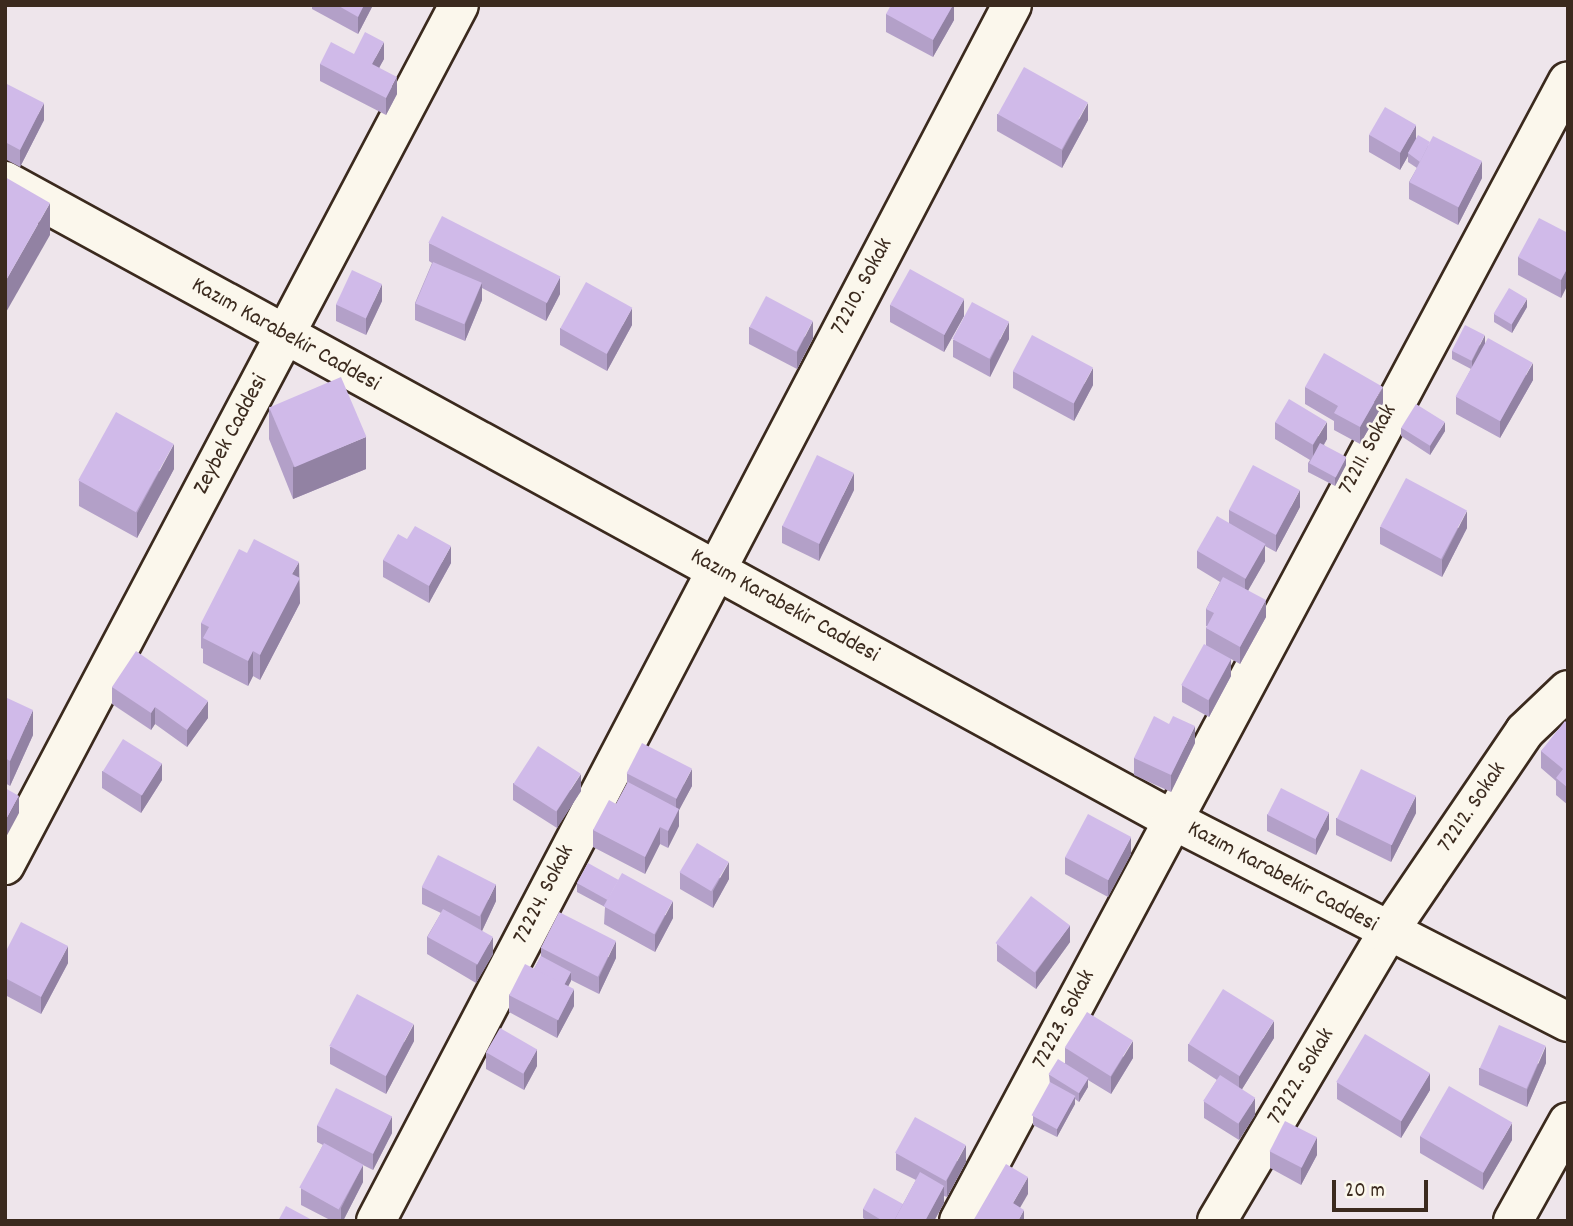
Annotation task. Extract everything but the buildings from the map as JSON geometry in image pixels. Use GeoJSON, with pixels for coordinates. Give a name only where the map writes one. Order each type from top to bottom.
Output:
{"type":"FeatureCollection","features":[{"type":"Feature","properties":{"kind":"street","name":"Zeybek Caddesi"},"geometry":{"type":"LineString","coordinates":[[5,865],[459,5]]}},
{"type":"Feature","properties":{"kind":"street","name":"72210. Sokak"},"geometry":{"type":"LineString","coordinates":[[715,569],[1012,5]]}},
{"type":"Feature","properties":{"kind":"street","name":"72211. Sokak"},"geometry":{"type":"LineString","coordinates":[[1171,819],[1568,81]]}},
{"type":"Feature","properties":{"kind":"street","name":"Kazım Karabekir Caddesi"},"geometry":{"type":"LineString","coordinates":[[5,181],[1171,819],[1388,933],[1568,1022]]}},
{"type":"Feature","properties":{"kind":"street","name":"72224. Sokak"},"geometry":{"type":"LineString","coordinates":[[376,1221],[715,569]]}},
{"type":"Feature","properties":{"kind":"street","name":"72212. Sokak"},"geometry":{"type":"LineString","coordinates":[[1388,933],[1525,731],[1568,690]]}},
{"type":"Feature","properties":{"kind":"street","name":"72223. Sokak"},"geometry":{"type":"LineString","coordinates":[[960,1221],[1171,819]]}},
{"type":"Feature","properties":{"kind":"street","name":"72222. Sokak"},"geometry":{"type":"LineString","coordinates":[[1217,1221],[1388,933]]}},
{"type":"Feature","properties":{"kind":"street"},"geometry":{"type":"LineString","coordinates":[[1513,1221],[1568,1122]]}}]}
